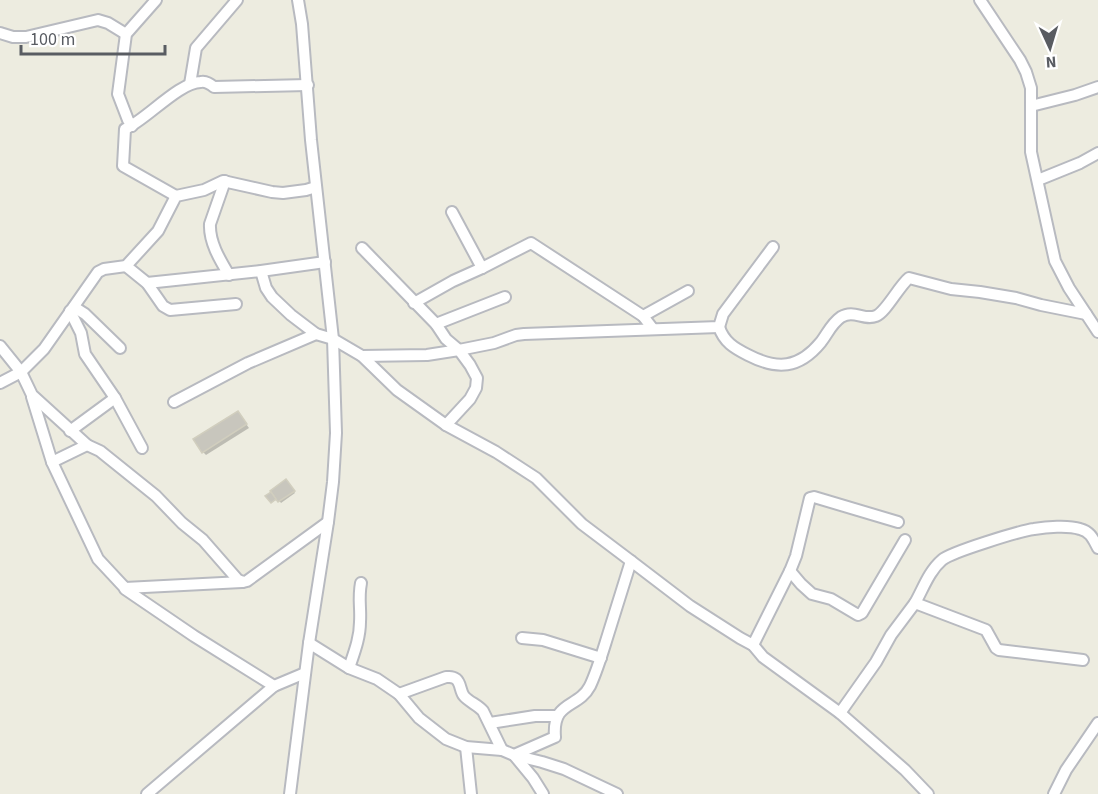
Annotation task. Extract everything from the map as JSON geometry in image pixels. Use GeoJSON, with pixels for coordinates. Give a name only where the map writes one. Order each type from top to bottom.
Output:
{"type":"FeatureCollection","features":[{"type":"Feature","properties":{"kind":"street"},"geometry":{"type":"LineString","coordinates":[[132,126],[119,101],[117,89],[126,34],[156,0]]}},
{"type":"Feature","properties":{"kind":"street"},"geometry":{"type":"LineString","coordinates":[[190,84],[196,48],[237,0]]}},
{"type":"Feature","properties":{"kind":"street"},"geometry":{"type":"LineString","coordinates":[[290,794],[309,643],[328,522],[336,433],[333,339],[298,0]]}},
{"type":"Feature","properties":{"kind":"street"},"geometry":{"type":"LineString","coordinates":[[980,0],[1026,72],[1031,87],[1030,149],[1055,261],[1069,288],[1096,327]]}},
{"type":"Feature","properties":{"kind":"street"},"geometry":{"type":"LineString","coordinates":[[0,33],[13,38],[26,37],[98,20],[126,34]]}},
{"type":"Feature","properties":{"kind":"street"},"geometry":{"type":"LineString","coordinates":[[308,85],[214,87],[201,81],[190,84],[124,130],[123,166],[176,196],[204,190],[225,181],[272,192],[294,192],[316,187]]}},
{"type":"Feature","properties":{"kind":"street"},"geometry":{"type":"LineString","coordinates":[[1031,106],[1098,87]]}},
{"type":"Feature","properties":{"kind":"street"},"geometry":{"type":"LineString","coordinates":[[1038,180],[1098,153]]}},
{"type":"Feature","properties":{"kind":"street"},"geometry":{"type":"LineString","coordinates":[[225,181],[210,224],[210,231],[219,258],[229,275]]}},
{"type":"Feature","properties":{"kind":"street"},"geometry":{"type":"LineString","coordinates":[[0,383],[21,372],[44,349],[98,272],[126,266],[158,231],[176,196]]}},
{"type":"Feature","properties":{"kind":"street"},"geometry":{"type":"LineString","coordinates":[[452,212],[482,268]]}},
{"type":"Feature","properties":{"kind":"street"},"geometry":{"type":"LineString","coordinates":[[414,303],[529,243],[535,244],[643,316],[653,329]]}},
{"type":"Feature","properties":{"kind":"street"},"geometry":{"type":"LineString","coordinates":[[773,247],[723,314],[719,327],[722,336],[734,348],[760,361],[776,365],[795,363],[805,358],[821,342],[831,325],[843,316],[853,313],[867,317],[876,316],[886,308],[909,278],[951,289],[1016,298],[1086,314]]}},
{"type":"Feature","properties":{"kind":"street"},"geometry":{"type":"LineString","coordinates":[[362,248],[436,324],[446,339],[459,350],[477,378],[476,388],[470,399],[446,425]]}},
{"type":"Feature","properties":{"kind":"street"},"geometry":{"type":"LineString","coordinates":[[147,283],[261,272],[325,262]]}},
{"type":"Feature","properties":{"kind":"street"},"geometry":{"type":"LineString","coordinates":[[126,266],[147,283],[163,306],[170,310],[236,304]]}},
{"type":"Feature","properties":{"kind":"street"},"geometry":{"type":"LineString","coordinates":[[261,272],[266,288],[272,297],[291,315],[316,334],[333,339],[362,356],[397,390],[446,425],[496,452],[536,478],[582,524],[690,606],[753,645],[763,657],[861,729],[928,794]]}},
{"type":"Feature","properties":{"kind":"street"},"geometry":{"type":"LineString","coordinates":[[643,316],[688,291]]}},
{"type":"Feature","properties":{"kind":"street"},"geometry":{"type":"LineString","coordinates":[[436,324],[505,297]]}},
{"type":"Feature","properties":{"kind":"street"},"geometry":{"type":"LineString","coordinates":[[72,309],[85,314],[120,348]]}},
{"type":"Feature","properties":{"kind":"street"},"geometry":{"type":"LineString","coordinates":[[72,309],[86,354],[115,398],[142,448]]}},
{"type":"Feature","properties":{"kind":"street"},"geometry":{"type":"LineString","coordinates":[[362,356],[427,355],[494,343],[516,335],[719,327]]}},
{"type":"Feature","properties":{"kind":"street"},"geometry":{"type":"LineString","coordinates":[[174,402],[248,363],[316,334]]}},
{"type":"Feature","properties":{"kind":"street"},"geometry":{"type":"LineString","coordinates":[[0,346],[21,372],[32,395],[52,462],[98,559],[125,588],[194,636],[274,686]]}},
{"type":"Feature","properties":{"kind":"street"},"geometry":{"type":"LineString","coordinates":[[32,395],[87,445],[100,451],[156,496],[182,523],[203,540],[238,580],[243,582]]}},
{"type":"Feature","properties":{"kind":"street"},"geometry":{"type":"LineString","coordinates":[[70,431],[115,398]]}},
{"type":"Feature","properties":{"kind":"street"},"geometry":{"type":"LineString","coordinates":[[52,462],[87,445]]}},
{"type":"Feature","properties":{"kind":"street"},"geometry":{"type":"LineString","coordinates":[[753,645],[796,556],[810,498],[814,497],[898,522]]}},
{"type":"Feature","properties":{"kind":"street"},"geometry":{"type":"LineString","coordinates":[[125,588],[247,581],[328,522]]}},
{"type":"Feature","properties":{"kind":"street"},"geometry":{"type":"LineString","coordinates":[[840,713],[876,662],[891,635],[915,603],[928,578],[943,559],[1032,529],[1079,528],[1091,534],[1098,548]]}},
{"type":"Feature","properties":{"kind":"street"},"geometry":{"type":"LineString","coordinates":[[790,571],[812,594],[831,599],[858,615],[878,588],[905,540]]}},
{"type":"Feature","properties":{"kind":"street"},"geometry":{"type":"LineString","coordinates":[[514,755],[555,737],[557,716],[567,705],[579,699],[589,689],[631,561]]}},
{"type":"Feature","properties":{"kind":"street"},"geometry":{"type":"LineString","coordinates":[[349,668],[358,644],[361,621],[359,596],[362,584]]}},
{"type":"Feature","properties":{"kind":"street"},"geometry":{"type":"LineString","coordinates":[[915,603],[986,630],[999,650],[1083,660]]}},
{"type":"Feature","properties":{"kind":"street"},"geometry":{"type":"LineString","coordinates":[[522,638],[543,640],[601,658]]}},
{"type":"Feature","properties":{"kind":"street"},"geometry":{"type":"LineString","coordinates":[[309,643],[349,668],[377,679],[399,694],[419,718],[446,739],[466,747],[502,750],[564,769],[617,794]]}},
{"type":"Feature","properties":{"kind":"street"},"geometry":{"type":"LineString","coordinates":[[147,794],[274,686],[305,673]]}},
{"type":"Feature","properties":{"kind":"street"},"geometry":{"type":"LineString","coordinates":[[399,694],[451,676],[459,683],[462,694],[483,711],[502,750]]}},
{"type":"Feature","properties":{"kind":"street"},"geometry":{"type":"LineString","coordinates":[[489,723],[535,716],[557,716]]}},
{"type":"Feature","properties":{"kind":"street"},"geometry":{"type":"LineString","coordinates":[[1054,794],[1066,770],[1098,723]]}},
{"type":"Feature","properties":{"kind":"street"},"geometry":{"type":"LineString","coordinates":[[466,747],[471,794]]}},
{"type":"Feature","properties":{"kind":"street"},"geometry":{"type":"LineString","coordinates":[[514,755],[543,794]]}},
{"type":"Feature","properties":{"kind":"building"},"geometry":{"type":"Polygon","coordinates":[[[238,411],[247,424],[202,453],[193,439],[238,411]]]}},
{"type":"Feature","properties":{"kind":"building"},"geometry":{"type":"Polygon","coordinates":[[[286,479],[295,491],[278,502],[270,491],[286,479]]]}},
{"type":"Feature","properties":{"kind":"building"},"geometry":{"type":"Polygon","coordinates":[[[271,492],[276,499],[271,503],[265,496],[271,492]]]}}]}
